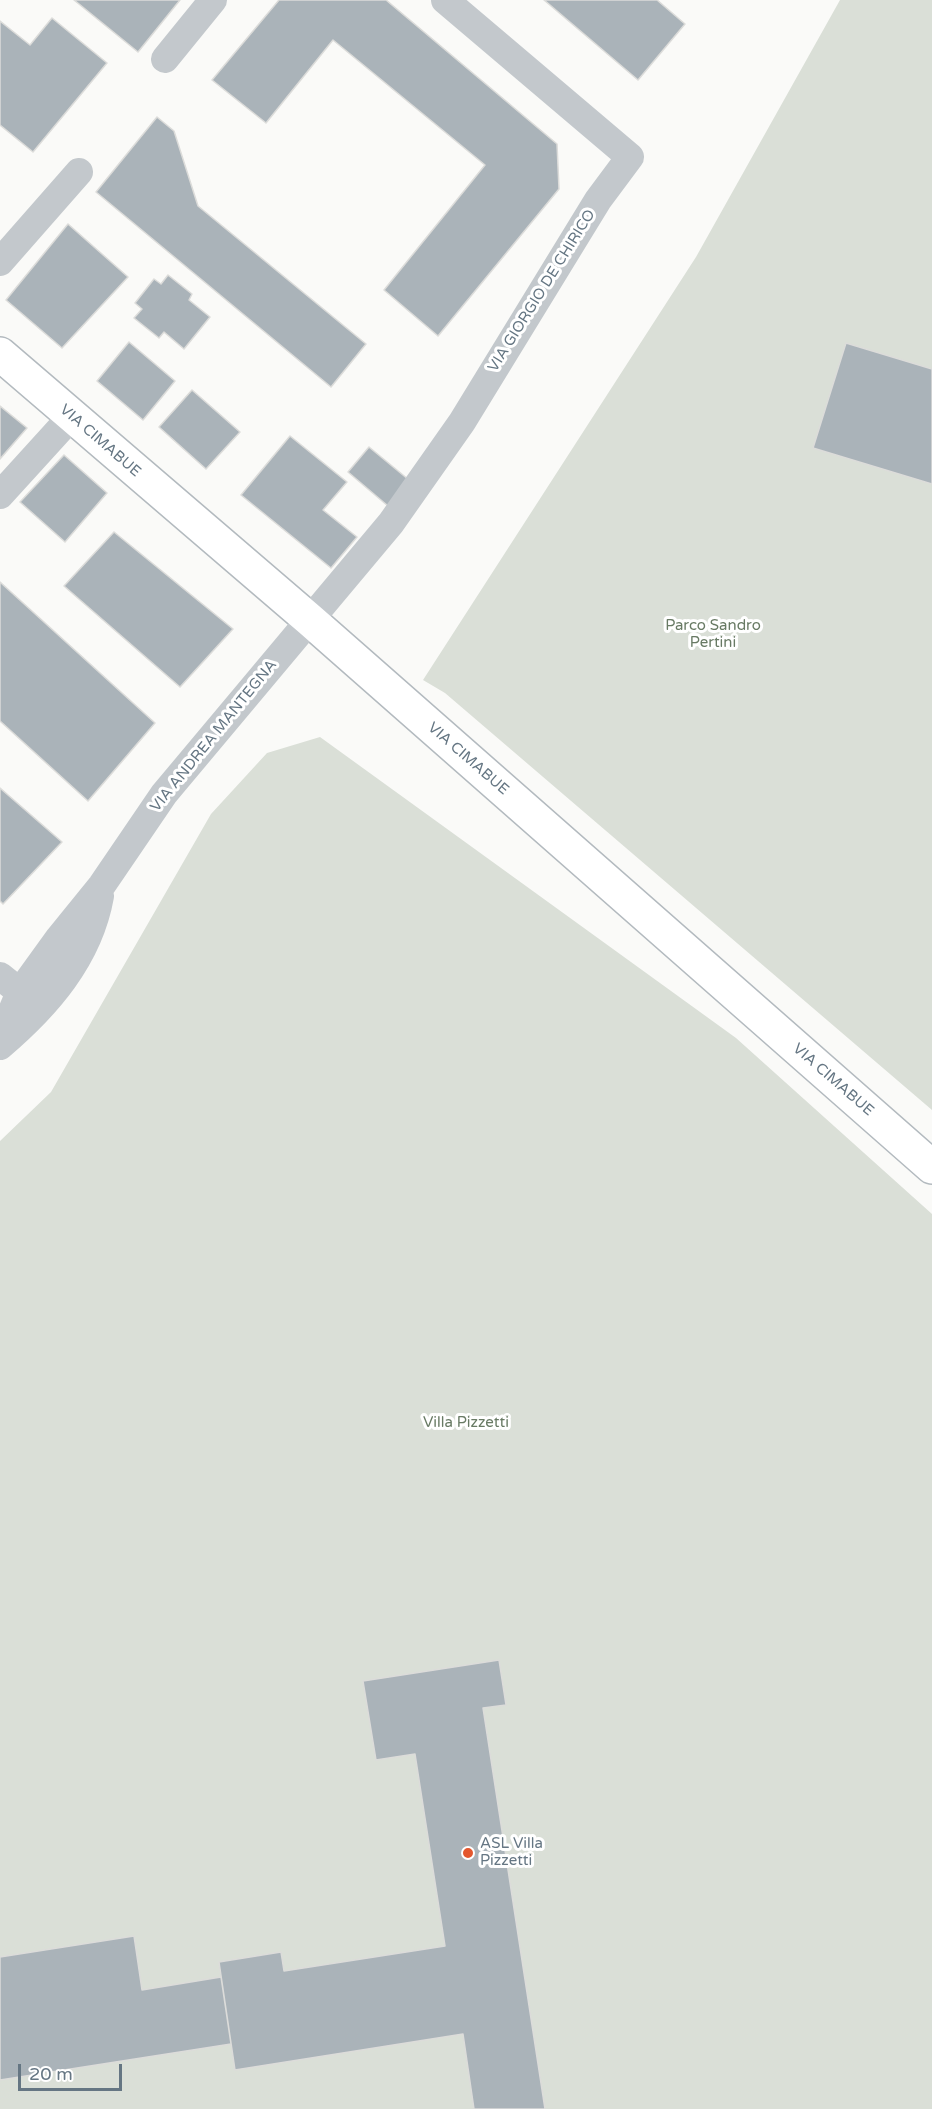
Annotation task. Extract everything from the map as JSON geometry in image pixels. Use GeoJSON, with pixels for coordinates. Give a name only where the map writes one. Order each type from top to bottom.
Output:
{"type":"FeatureCollection","features":[{"type":"Feature","properties":{"kind":"main road","name":"VIA CIMABUE"},"geometry":{"type":"LineString","coordinates":[[0,354],[310,620],[932,1167]]}},
{"type":"Feature","properties":{"kind":"street"},"geometry":{"type":"LineString","coordinates":[[165,59],[213,0]]}},
{"type":"Feature","properties":{"kind":"street","name":"VIA GIORGIO DE CHIRICO"},"geometry":{"type":"LineString","coordinates":[[310,620],[391,523],[462,422],[598,200],[630,157],[445,0]]}},
{"type":"Feature","properties":{"kind":"street"},"geometry":{"type":"LineString","coordinates":[[0,262],[79,172]]}},
{"type":"Feature","properties":{"kind":"street"},"geometry":{"type":"LineString","coordinates":[[0,495],[72,417]]}},
{"type":"Feature","properties":{"kind":"street","name":"VIA ANDREA MANTEGNA"},"geometry":{"type":"LineString","coordinates":[[0,1040],[10,984],[59,938],[102,885],[164,794],[310,620]]}},
{"type":"Feature","properties":{"kind":"street","name":"VIA ANDREA MANTEGNA"},"geometry":{"type":"LineString","coordinates":[[0,1046],[34,1017],[59,988],[80,953],[97,915],[102,885]]}},
{"type":"Feature","properties":{"kind":"green space","name":"Parco Sandro Pertini"},"geometry":{"type":"Polygon","coordinates":[[[840,0],[932,0],[932,1110],[445,693],[423,680],[696,257],[840,0]]]}},
{"type":"Feature","properties":{"kind":"green space","name":"Villa Pizzetti"},"geometry":{"type":"Polygon","coordinates":[[[320,737],[736,1038],[932,1214],[932,2109],[0,2109],[0,1141],[51,1092],[211,814],[267,753],[320,737]]]}},
{"type":"Feature","properties":{"kind":"building"},"geometry":{"type":"Polygon","coordinates":[[[74,0],[180,0],[138,52],[74,0]]]}},
{"type":"Feature","properties":{"kind":"building"},"geometry":{"type":"Polygon","coordinates":[[[279,0],[386,0],[557,144],[559,189],[438,336],[384,290],[485,165],[333,40],[266,123],[212,80],[279,0]]]}},
{"type":"Feature","properties":{"kind":"building"},"geometry":{"type":"Polygon","coordinates":[[[544,0],[657,0],[685,24],[638,80],[544,0]]]}},
{"type":"Feature","properties":{"kind":"building"},"geometry":{"type":"Polygon","coordinates":[[[52,18],[107,63],[33,152],[0,125],[0,21],[30,45],[52,18]]]}},
{"type":"Feature","properties":{"kind":"building"},"geometry":{"type":"Polygon","coordinates":[[[157,117],[174,131],[198,206],[366,344],[331,387],[96,192],[157,117]]]}},
{"type":"Feature","properties":{"kind":"building"},"geometry":{"type":"Polygon","coordinates":[[[68,224],[128,277],[62,348],[6,300],[68,224]]]}},
{"type":"Feature","properties":{"kind":"building"},"geometry":{"type":"Polygon","coordinates":[[[168,275],[192,294],[189,300],[210,317],[184,349],[164,332],[159,338],[134,318],[142,309],[135,303],[154,279],[161,284],[168,275]]]}},
{"type":"Feature","properties":{"kind":"building"},"geometry":{"type":"Polygon","coordinates":[[[129,342],[175,381],[143,420],[97,381],[129,342]]]}},
{"type":"Feature","properties":{"kind":"building"},"geometry":{"type":"Polygon","coordinates":[[[846,343],[932,369],[932,484],[813,448],[846,343]]]}},
{"type":"Feature","properties":{"kind":"building"},"geometry":{"type":"Polygon","coordinates":[[[192,390],[240,432],[206,469],[159,427],[192,390]]]}},
{"type":"Feature","properties":{"kind":"building"},"geometry":{"type":"Polygon","coordinates":[[[0,406],[27,428],[0,459],[0,406]]]}},
{"type":"Feature","properties":{"kind":"building"},"geometry":{"type":"Polygon","coordinates":[[[290,436],[347,482],[323,510],[357,537],[331,568],[241,495],[290,436]]]}},
{"type":"Feature","properties":{"kind":"building"},"geometry":{"type":"Polygon","coordinates":[[[369,447],[409,480],[388,506],[348,472],[369,447]]]}},
{"type":"Feature","properties":{"kind":"building"},"geometry":{"type":"Polygon","coordinates":[[[64,455],[107,493],[65,542],[20,502],[64,455]]]}},
{"type":"Feature","properties":{"kind":"building"},"geometry":{"type":"Polygon","coordinates":[[[114,532],[233,629],[180,687],[64,586],[114,532]]]}},
{"type":"Feature","properties":{"kind":"building"},"geometry":{"type":"Polygon","coordinates":[[[0,582],[155,723],[88,801],[0,721],[0,582]]]}},
{"type":"Feature","properties":{"kind":"building"},"geometry":{"type":"Polygon","coordinates":[[[0,788],[62,842],[3,904],[0,901],[0,788]]]}},
{"type":"Feature","properties":{"kind":"building","name":"ASL Villa Pizzetti"},"geometry":{"type":"Polygon","coordinates":[[[499,1660],[506,1705],[483,1708],[545,2109],[474,2109],[463,2034],[235,2070],[219,1962],[281,1952],[284,1971],[445,1946],[415,1754],[376,1760],[363,1681],[499,1660]]]}},
{"type":"Feature","properties":{"kind":"building"},"geometry":{"type":"Polygon","coordinates":[[[134,1936],[142,1990],[221,1977],[231,2044],[0,2080],[0,1957],[134,1936]]]}},
{"type":"Feature","properties":{"kind":"place","name":"ASL Villa Pizzetti"},"geometry":{"type":"Point","coordinates":[468,1853]}}]}
